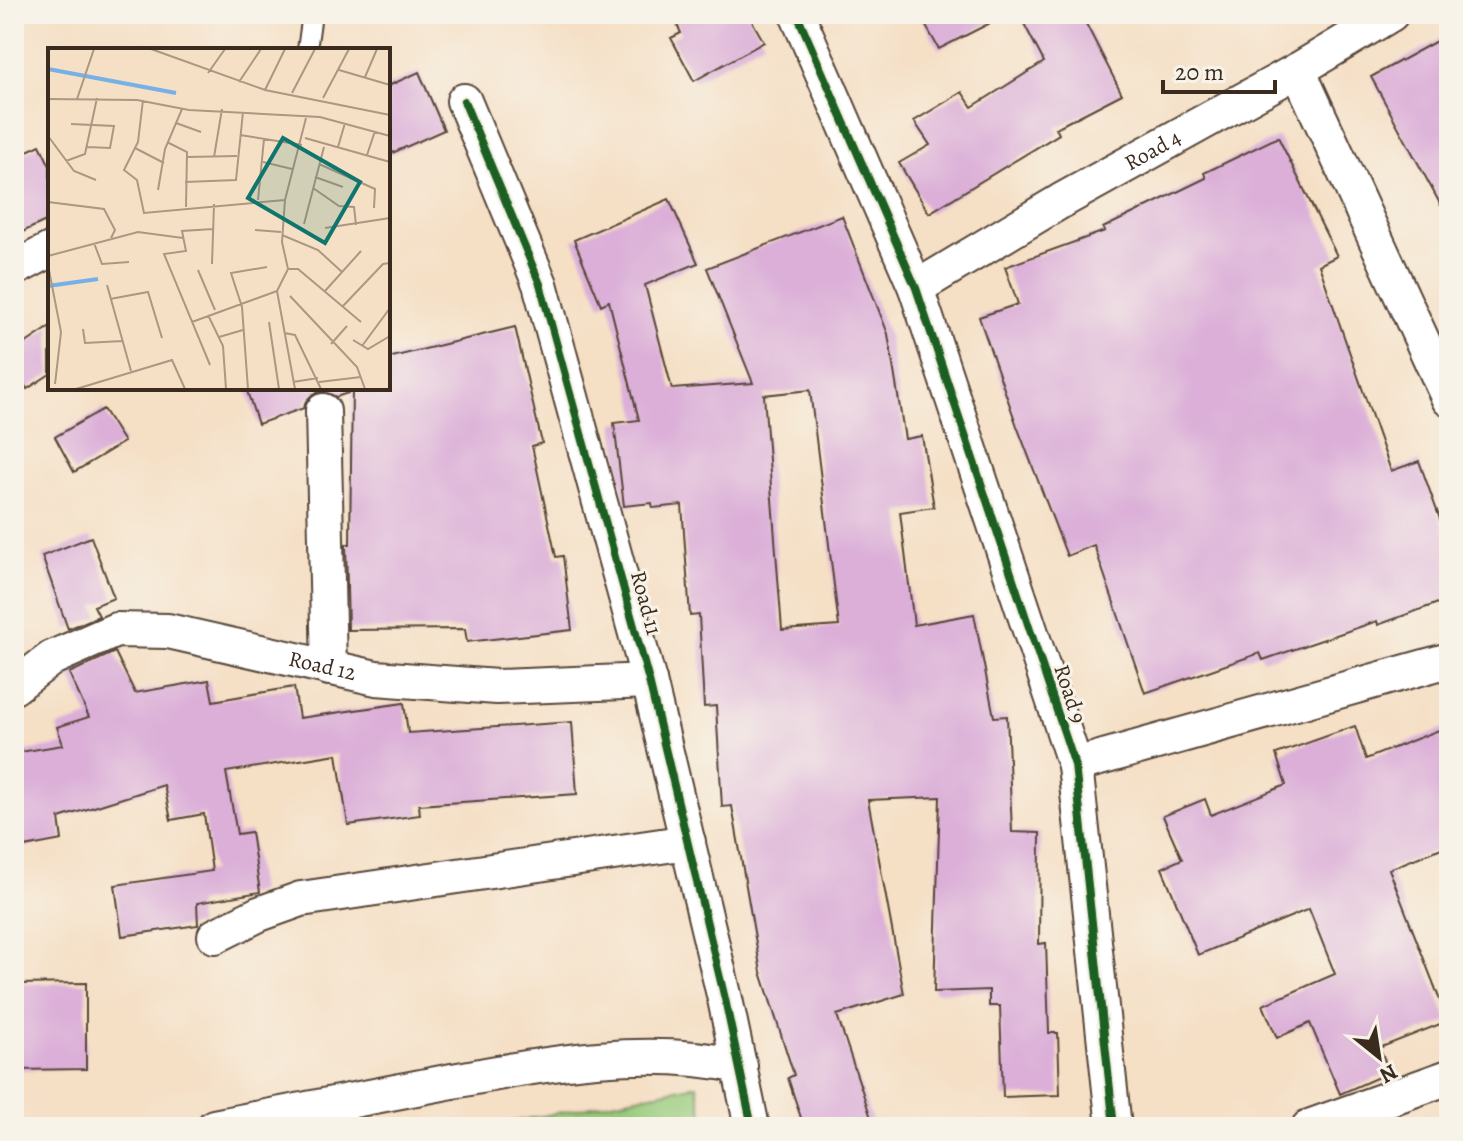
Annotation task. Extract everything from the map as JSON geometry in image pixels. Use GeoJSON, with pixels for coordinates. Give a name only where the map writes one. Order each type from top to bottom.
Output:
{"type":"FeatureCollection","features":[{"type":"Feature","properties":{"kind":"street","name":"Road 9"},"geometry":{"type":"LineString","coordinates":[[797,14],[916,288],[1075,765],[1114,1127]]}},
{"type":"Feature","properties":{"kind":"street","name":"Road 4"},"geometry":{"type":"LineString","coordinates":[[916,288],[1061,201],[1298,70],[1391,14]]}},
{"type":"Feature","properties":{"kind":"street"},"geometry":{"type":"LineString","coordinates":[[1298,70],[1449,399]]}},
{"type":"Feature","properties":{"kind":"street","name":"Road 11"},"geometry":{"type":"LineString","coordinates":[[464,101],[540,284],[649,681],[752,1127]]}},
{"type":"Feature","properties":{"kind":"street"},"geometry":{"type":"LineString","coordinates":[[14,269],[48,251]]}},
{"type":"Feature","properties":{"kind":"street"},"geometry":{"type":"LineString","coordinates":[[323,411],[329,668]]}},
{"type":"Feature","properties":{"kind":"street","name":"Road 12"},"geometry":{"type":"LineString","coordinates":[[14,687],[52,658],[116,630],[168,631],[376,678],[497,687],[649,681]]}},
{"type":"Feature","properties":{"kind":"street"},"geometry":{"type":"LineString","coordinates":[[1075,765],[1449,660]]}},
{"type":"Feature","properties":{"kind":"street"},"geometry":{"type":"LineString","coordinates":[[215,936],[259,914],[301,899],[688,842]]}},
{"type":"Feature","properties":{"kind":"street"},"geometry":{"type":"LineString","coordinates":[[214,1127],[496,1073],[623,1057],[707,1059],[740,1066]]}},
{"type":"Feature","properties":{"kind":"street"},"geometry":{"type":"LineString","coordinates":[[1309,1127],[1449,1077]]}},
{"type":"Feature","properties":{"kind":"lane"},"geometry":{"type":"LineString","coordinates":[[307,48],[312,14]]}},
{"type":"Feature","properties":{"kind":"green space"},"geometry":{"type":"Polygon","coordinates":[[[697,1085],[705,1127],[488,1127],[697,1085]]]}},
{"type":"Feature","properties":{"kind":"building"},"geometry":{"type":"Polygon","coordinates":[[[672,14],[748,14],[764,42],[694,81],[671,38],[681,33],[672,14]]]}},
{"type":"Feature","properties":{"kind":"building"},"geometry":{"type":"Polygon","coordinates":[[[919,14],[1008,14],[939,49],[919,14]]]}},
{"type":"Feature","properties":{"kind":"building"},"geometry":{"type":"Polygon","coordinates":[[[1019,14],[1081,14],[1122,94],[1056,128],[1059,134],[929,213],[899,163],[930,145],[914,121],[962,92],[972,107],[1044,62],[1019,14]]]}},
{"type":"Feature","properties":{"kind":"building"},"geometry":{"type":"Polygon","coordinates":[[[1449,34],[1449,220],[1371,77],[1449,34]]]}},
{"type":"Feature","properties":{"kind":"building"},"geometry":{"type":"Polygon","coordinates":[[[419,72],[444,130],[390,154],[390,85],[419,72]]]}},
{"type":"Feature","properties":{"kind":"building"},"geometry":{"type":"Polygon","coordinates":[[[1278,137],[1337,256],[1319,265],[1391,471],[1419,461],[1449,544],[1449,599],[1378,625],[1377,621],[1263,660],[1260,653],[1145,693],[1094,545],[1067,556],[979,317],[1018,304],[1005,267],[1105,231],[1103,228],[1206,178],[1204,173],[1278,137]]]}},
{"type":"Feature","properties":{"kind":"building"},"geometry":{"type":"Polygon","coordinates":[[[40,145],[48,162],[48,220],[14,236],[14,157],[40,145]]]}},
{"type":"Feature","properties":{"kind":"building"},"geometry":{"type":"Polygon","coordinates":[[[669,199],[698,263],[645,285],[672,389],[753,383],[707,268],[842,216],[888,334],[905,439],[922,436],[934,507],[900,512],[914,625],[974,614],[994,717],[1007,716],[1012,832],[1040,833],[1039,944],[1046,943],[1049,1033],[1058,1033],[1060,1095],[1003,1097],[1000,1006],[989,1006],[989,990],[934,992],[940,797],[868,800],[904,994],[837,1015],[874,1127],[804,1127],[788,1078],[794,1075],[761,972],[732,806],[722,807],[716,706],[704,707],[699,615],[690,616],[682,505],[653,508],[652,503],[624,506],[614,423],[639,420],[609,301],[601,305],[574,240],[669,199]],[[810,390],[764,395],[782,630],[839,626],[810,390]]]}},
{"type":"Feature","properties":{"kind":"building"},"geometry":{"type":"Polygon","coordinates":[[[515,327],[542,443],[532,446],[556,557],[563,556],[572,630],[467,642],[465,629],[348,630],[346,544],[350,544],[352,390],[390,390],[390,358],[515,327]]]}},
{"type":"Feature","properties":{"kind":"building"},"geometry":{"type":"Polygon","coordinates":[[[48,328],[48,375],[27,389],[14,368],[14,351],[48,328]]]}},
{"type":"Feature","properties":{"kind":"building"},"geometry":{"type":"Polygon","coordinates":[[[247,390],[347,390],[348,393],[336,397],[323,391],[313,394],[304,408],[258,424],[247,390]]]}},
{"type":"Feature","properties":{"kind":"building"},"geometry":{"type":"Polygon","coordinates":[[[103,409],[124,442],[74,472],[55,437],[103,409]]]}},
{"type":"Feature","properties":{"kind":"building"},"geometry":{"type":"Polygon","coordinates":[[[91,537],[114,598],[94,606],[99,616],[68,629],[42,556],[91,537]]]}},
{"type":"Feature","properties":{"kind":"building"},"geometry":{"type":"Polygon","coordinates":[[[115,652],[135,693],[209,680],[213,701],[294,687],[299,718],[404,703],[408,733],[572,722],[577,794],[419,805],[420,815],[348,825],[337,754],[226,772],[237,834],[251,832],[260,892],[197,903],[198,925],[122,936],[115,885],[212,871],[204,814],[171,820],[164,785],[59,818],[62,840],[14,849],[14,753],[63,745],[57,727],[89,717],[69,673],[115,652]]]}},
{"type":"Feature","properties":{"kind":"building"},"geometry":{"type":"Polygon","coordinates":[[[1355,726],[1366,759],[1449,726],[1449,845],[1389,869],[1448,1021],[1379,1048],[1390,1072],[1340,1094],[1310,1023],[1277,1038],[1263,1005],[1335,974],[1309,909],[1198,955],[1162,868],[1182,859],[1163,816],[1205,799],[1211,815],[1286,785],[1276,754],[1355,726]]]}},
{"type":"Feature","properties":{"kind":"building"},"geometry":{"type":"Polygon","coordinates":[[[86,983],[86,1069],[14,1070],[14,984],[86,983]]]}},
{"type":"Feature","properties":{"kind":"cycle path"},"geometry":{"type":"LineString","coordinates":[[797,14],[916,288],[1075,765],[1114,1127]]}},
{"type":"Feature","properties":{"kind":"cycle path"},"geometry":{"type":"LineString","coordinates":[[464,101],[540,284],[649,681],[725,999],[752,1127]]}}]}
